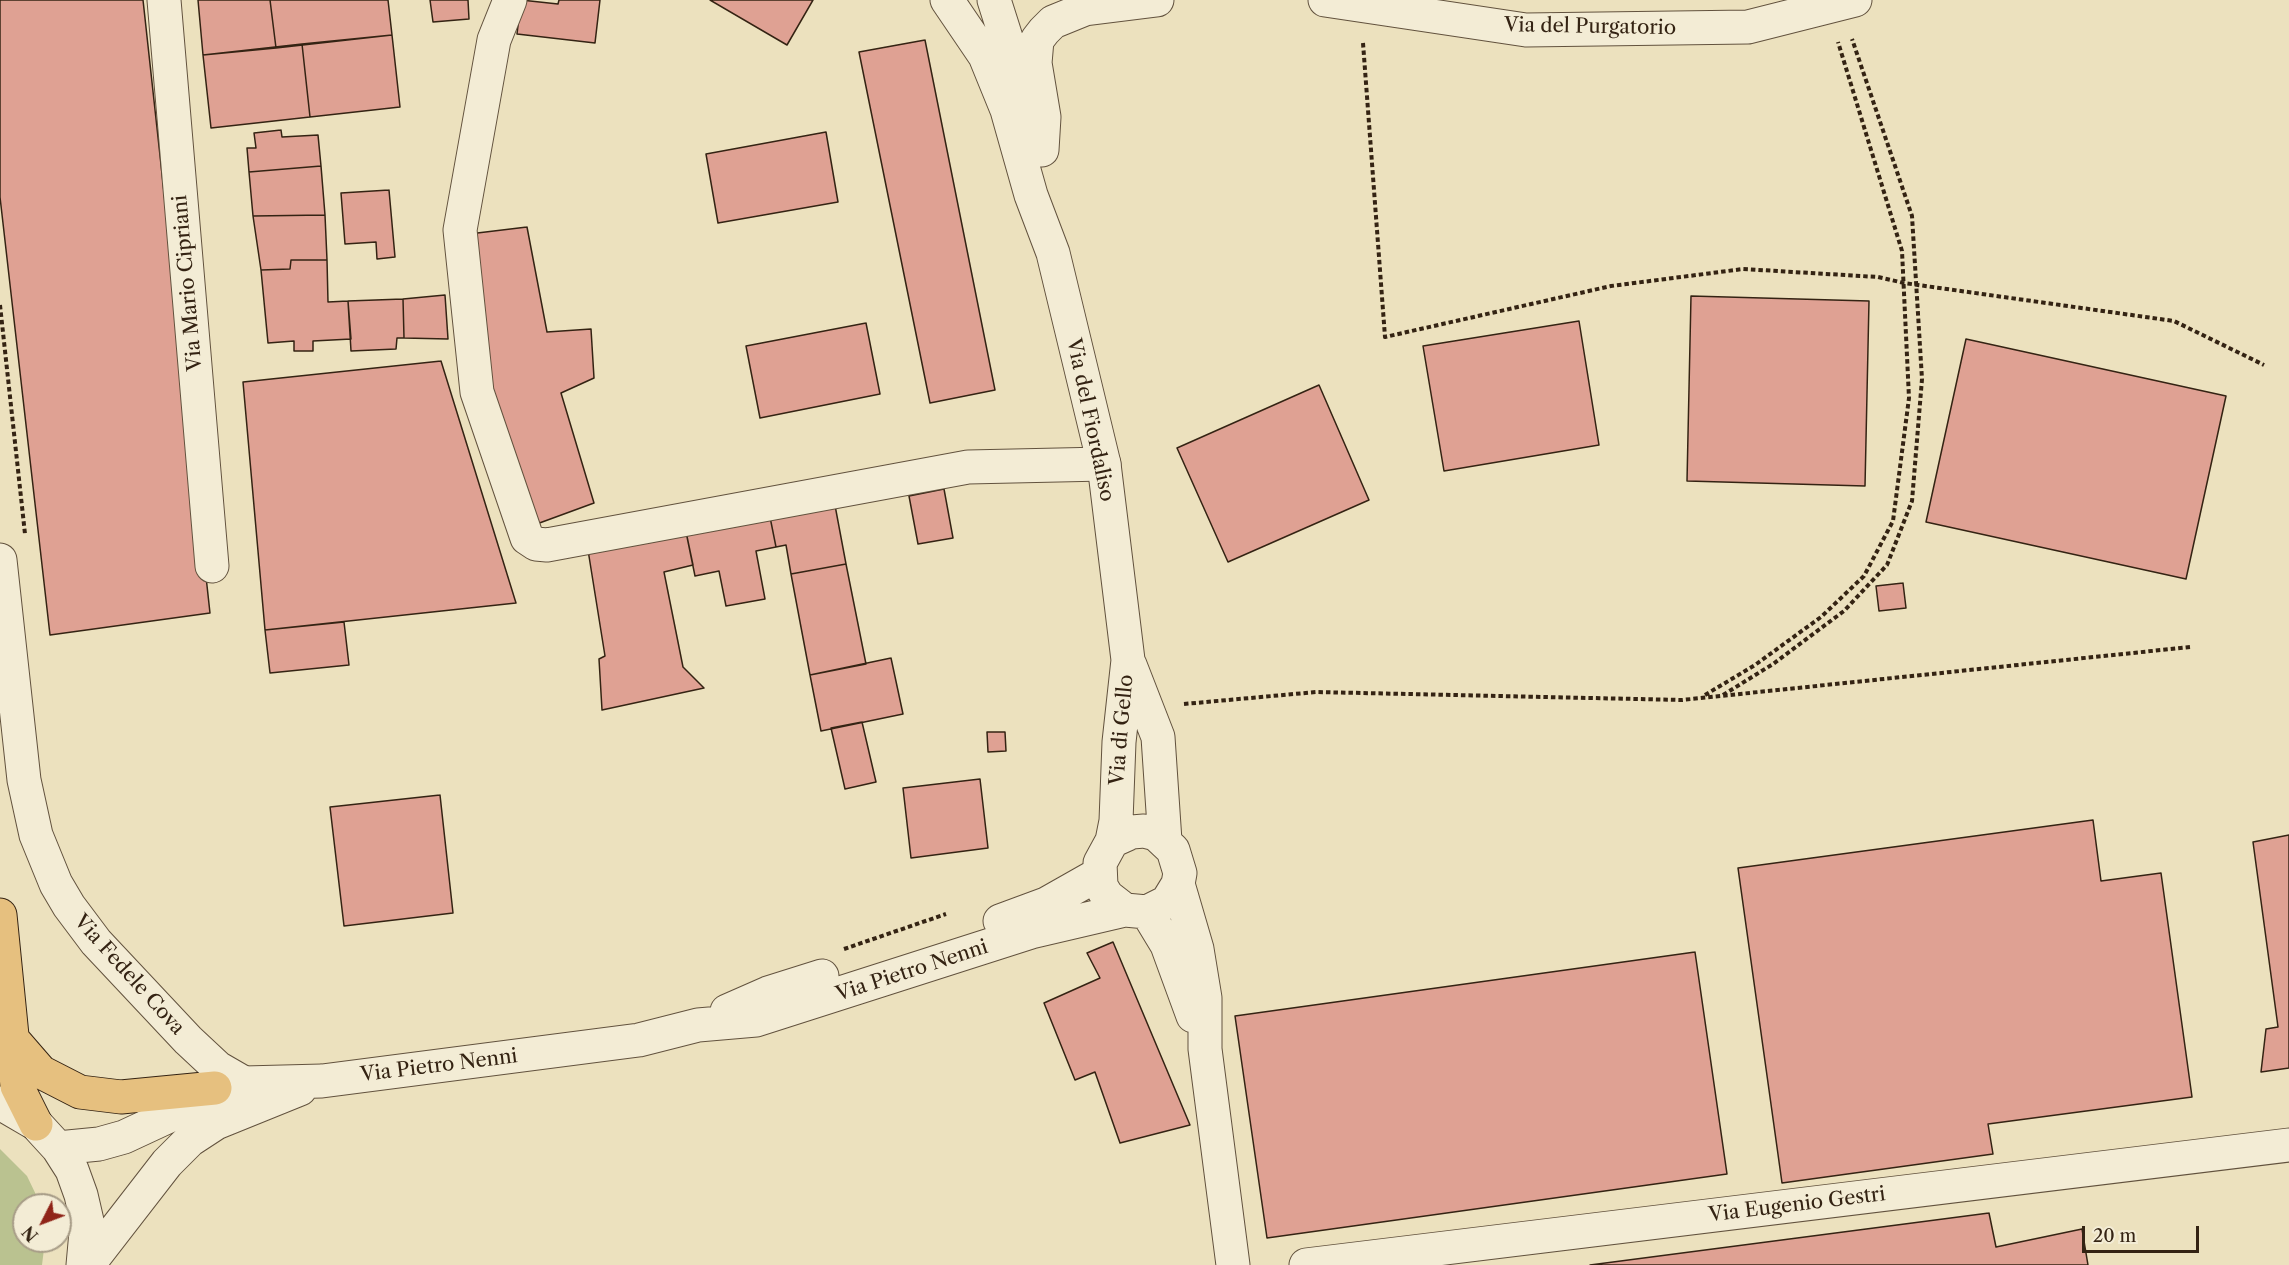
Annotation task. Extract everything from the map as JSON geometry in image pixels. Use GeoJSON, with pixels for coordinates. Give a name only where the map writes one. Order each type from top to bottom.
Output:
{"type":"FeatureCollection","features":[{"type":"Feature","properties":{"kind":"highway"},"geometry":{"type":"LineString","coordinates":[[0,915],[15,1042],[17,1086],[47,1136]]}},
{"type":"Feature","properties":{"kind":"highway"},"geometry":{"type":"LineString","coordinates":[[15,1042],[41,1072],[80,1092],[122,1097],[230,1085]]}},
{"type":"Feature","properties":{"kind":"street","name":"Via Mario Cipriani"},"geometry":{"type":"LineString","coordinates":[[164,0],[212,566]]}},
{"type":"Feature","properties":{"kind":"street"},"geometry":{"type":"LineString","coordinates":[[510,0],[494,40],[460,230],[477,392],[528,538],[536,544],[547,545],[968,466],[1104,464]]}},
{"type":"Feature","properties":{"kind":"street","name":"Via del Fiordaliso"},"geometry":{"type":"LineString","coordinates":[[947,0],[980,49],[996,79],[1031,195],[1053,253],[1104,464],[1128,660]]}},
{"type":"Feature","properties":{"kind":"street","name":"Via del Fiordaliso"},"geometry":{"type":"LineString","coordinates":[[994,0],[1042,150],[1051,210],[1053,253]]}},
{"type":"Feature","properties":{"kind":"street"},"geometry":{"type":"LineString","coordinates":[[1042,150],[1044,117],[1035,63],[1037,40],[1053,22],[1085,9],[1157,0]]}},
{"type":"Feature","properties":{"kind":"street","name":"Via del Purgatorio"},"geometry":{"type":"LineString","coordinates":[[1325,0],[1526,30],[1748,27],[1840,4]]}},
{"type":"Feature","properties":{"kind":"street","name":"Via Fedele Cova"},"geometry":{"type":"LineString","coordinates":[[0,560],[24,780],[36,835],[56,884],[96,942],[188,1040],[218,1068],[230,1085]]}},
{"type":"Feature","properties":{"kind":"street","name":"Via di Gello"},"geometry":{"type":"LineString","coordinates":[[1128,660],[1158,737],[1165,841]]}},
{"type":"Feature","properties":{"kind":"street","name":"Via di Gello"},"geometry":{"type":"LineString","coordinates":[[1112,841],[1116,821],[1119,742],[1128,660]]}},
{"type":"Feature","properties":{"kind":"street"},"geometry":{"type":"LineString","coordinates":[[1205,1049],[1167,945],[1136,911],[1107,896],[1099,874],[1100,863],[1112,841],[1132,831],[1144,831],[1165,841],[1179,861],[1178,884],[1197,949],[1205,998],[1205,1049],[1233,1265]]}},
{"type":"Feature","properties":{"kind":"street","name":"Via Pietro Nenni"},"geometry":{"type":"LineString","coordinates":[[698,1025],[768,993],[1028,911],[1099,874]]}},
{"type":"Feature","properties":{"kind":"street"},"geometry":{"type":"LineString","coordinates":[[1136,911],[1167,902],[1178,884]]}},
{"type":"Feature","properties":{"kind":"street","name":"Via Pietro Nenni"},"geometry":{"type":"LineString","coordinates":[[47,1136],[82,1147],[124,1137],[230,1085],[322,1081],[639,1040],[698,1025],[756,1020],[1031,932],[1136,911]]}},
{"type":"Feature","properties":{"kind":"street","name":"Via Pietro Nenni"},"geometry":{"type":"LineString","coordinates":[[88,1265],[167,1163],[190,1140],[216,1123],[322,1081]]}},
{"type":"Feature","properties":{"kind":"street"},"geometry":{"type":"LineString","coordinates":[[0,1103],[47,1136],[72,1170],[87,1221],[83,1265]]}},
{"type":"Feature","properties":{"kind":"street","name":"Via Eugenio Gestri"},"geometry":{"type":"LineString","coordinates":[[1306,1265],[2289,1145]]}},
{"type":"Feature","properties":{"kind":"path"},"geometry":{"type":"LineString","coordinates":[[1702,697],[1755,665],[1821,617],[1864,576],[1893,521],[1909,398],[1902,251],[1840,4]]}},
{"type":"Feature","properties":{"kind":"path"},"geometry":{"type":"LineString","coordinates":[[1723,695],[1773,664],[1844,611],[1887,565],[1912,501],[1922,379],[1912,216],[1840,4]]}},
{"type":"Feature","properties":{"kind":"path"},"geometry":{"type":"LineString","coordinates":[[1363,43],[1384,337],[1611,286],[1743,269],[1878,277],[1904,283],[2174,321],[2264,365]]}},
{"type":"Feature","properties":{"kind":"path"},"geometry":{"type":"LineString","coordinates":[[0,305],[26,539]]}},
{"type":"Feature","properties":{"kind":"path"},"geometry":{"type":"LineString","coordinates":[[1172,704],[1317,692],[1683,700],[2190,647]]}},
{"type":"Feature","properties":{"kind":"green space"},"geometry":{"type":"Polygon","coordinates":[[[0,1149],[27,1176],[35,1193],[12,1193],[12,1253],[44,1253],[42,1265],[0,1265],[0,1149]]]}},
{"type":"Feature","properties":{"kind":"building"},"geometry":{"type":"Polygon","coordinates":[[[0,0],[143,0],[210,613],[50,635],[0,197],[0,0]]]}},
{"type":"Feature","properties":{"kind":"building"},"geometry":{"type":"Polygon","coordinates":[[[198,0],[270,0],[276,48],[203,55],[198,0]]]}},
{"type":"Feature","properties":{"kind":"building"},"geometry":{"type":"Polygon","coordinates":[[[270,0],[388,0],[392,35],[276,48],[270,0]]]}},
{"type":"Feature","properties":{"kind":"building"},"geometry":{"type":"Polygon","coordinates":[[[430,0],[468,0],[469,19],[433,22],[430,0]]]}},
{"type":"Feature","properties":{"kind":"building"},"geometry":{"type":"Polygon","coordinates":[[[521,0],[558,4],[559,0],[600,0],[595,43],[517,34],[521,0]]]}},
{"type":"Feature","properties":{"kind":"building"},"geometry":{"type":"Polygon","coordinates":[[[710,0],[813,0],[787,45],[710,0]]]}},
{"type":"Feature","properties":{"kind":"building"},"geometry":{"type":"Polygon","coordinates":[[[392,35],[400,107],[310,117],[302,44],[392,35]]]}},
{"type":"Feature","properties":{"kind":"building"},"geometry":{"type":"Polygon","coordinates":[[[925,40],[995,390],[930,403],[859,52],[925,40]]]}},
{"type":"Feature","properties":{"kind":"building"},"geometry":{"type":"Polygon","coordinates":[[[302,44],[310,117],[211,128],[203,55],[302,44]]]}},
{"type":"Feature","properties":{"kind":"building"},"geometry":{"type":"Polygon","coordinates":[[[281,130],[282,137],[318,135],[321,166],[249,172],[247,148],[256,148],[254,133],[281,130]]]}},
{"type":"Feature","properties":{"kind":"building"},"geometry":{"type":"Polygon","coordinates":[[[826,132],[838,202],[718,223],[706,154],[826,132]]]}},
{"type":"Feature","properties":{"kind":"building"},"geometry":{"type":"Polygon","coordinates":[[[321,166],[325,215],[253,216],[249,172],[321,166]]]}},
{"type":"Feature","properties":{"kind":"building"},"geometry":{"type":"Polygon","coordinates":[[[389,190],[395,257],[377,259],[376,242],[345,244],[341,193],[389,190]]]}},
{"type":"Feature","properties":{"kind":"building"},"geometry":{"type":"Polygon","coordinates":[[[325,215],[327,260],[291,260],[290,269],[261,270],[253,216],[325,215]]]}},
{"type":"Feature","properties":{"kind":"building"},"geometry":{"type":"Polygon","coordinates":[[[527,227],[547,332],[591,329],[594,378],[561,393],[594,503],[534,525],[482,382],[469,234],[527,227]]]}},
{"type":"Feature","properties":{"kind":"building"},"geometry":{"type":"Polygon","coordinates":[[[291,260],[327,260],[328,302],[348,301],[351,339],[313,341],[313,351],[294,351],[294,341],[268,343],[261,270],[290,269],[291,260]]]}},
{"type":"Feature","properties":{"kind":"building"},"geometry":{"type":"Polygon","coordinates":[[[445,295],[448,339],[404,338],[403,299],[445,295]]]}},
{"type":"Feature","properties":{"kind":"building"},"geometry":{"type":"Polygon","coordinates":[[[1691,296],[1869,301],[1865,486],[1687,481],[1691,296]]]}},
{"type":"Feature","properties":{"kind":"building"},"geometry":{"type":"Polygon","coordinates":[[[403,299],[404,338],[397,338],[396,349],[351,351],[348,301],[403,299]]]}},
{"type":"Feature","properties":{"kind":"building"},"geometry":{"type":"Polygon","coordinates":[[[1579,321],[1599,445],[1444,471],[1423,346],[1579,321]]]}},
{"type":"Feature","properties":{"kind":"building"},"geometry":{"type":"Polygon","coordinates":[[[866,323],[880,394],[760,418],[746,346],[866,323]]]}},
{"type":"Feature","properties":{"kind":"building"},"geometry":{"type":"Polygon","coordinates":[[[1966,339],[2226,396],[2186,579],[1926,522],[1966,339]]]}},
{"type":"Feature","properties":{"kind":"building"},"geometry":{"type":"Polygon","coordinates":[[[441,361],[516,603],[265,630],[243,382],[441,361]]]}},
{"type":"Feature","properties":{"kind":"building"},"geometry":{"type":"Polygon","coordinates":[[[1319,385],[1369,500],[1228,562],[1177,448],[1319,385]]]}},
{"type":"Feature","properties":{"kind":"building"},"geometry":{"type":"Polygon","coordinates":[[[944,489],[953,538],[918,544],[909,496],[944,489]]]}},
{"type":"Feature","properties":{"kind":"building"},"geometry":{"type":"Polygon","coordinates":[[[834,500],[846,564],[791,574],[786,545],[776,547],[769,512],[834,500]]]}},
{"type":"Feature","properties":{"kind":"building"},"geometry":{"type":"Polygon","coordinates":[[[769,512],[776,547],[756,551],[765,599],[726,606],[719,571],[695,576],[685,527],[769,512]]]}},
{"type":"Feature","properties":{"kind":"building"},"geometry":{"type":"Polygon","coordinates":[[[685,527],[693,565],[664,572],[683,667],[704,688],[602,710],[599,659],[605,656],[588,550],[685,527]]]}},
{"type":"Feature","properties":{"kind":"building"},"geometry":{"type":"Polygon","coordinates":[[[846,564],[866,664],[810,675],[791,574],[846,564]]]}},
{"type":"Feature","properties":{"kind":"building"},"geometry":{"type":"Polygon","coordinates":[[[1903,583],[1906,608],[1879,611],[1876,586],[1903,583]]]}},
{"type":"Feature","properties":{"kind":"building"},"geometry":{"type":"Polygon","coordinates":[[[344,622],[349,665],[270,673],[265,630],[344,622]]]}},
{"type":"Feature","properties":{"kind":"building"},"geometry":{"type":"Polygon","coordinates":[[[891,658],[903,714],[821,731],[810,675],[891,658]]]}},
{"type":"Feature","properties":{"kind":"building"},"geometry":{"type":"Polygon","coordinates":[[[862,722],[876,782],[845,789],[831,728],[862,722]]]}},
{"type":"Feature","properties":{"kind":"building"},"geometry":{"type":"Polygon","coordinates":[[[987,732],[1005,732],[1006,751],[988,752],[987,732]]]}},
{"type":"Feature","properties":{"kind":"building"},"geometry":{"type":"Polygon","coordinates":[[[980,779],[988,848],[911,858],[903,788],[980,779]]]}},
{"type":"Feature","properties":{"kind":"building"},"geometry":{"type":"Polygon","coordinates":[[[440,795],[453,913],[344,926],[330,807],[440,795]]]}},
{"type":"Feature","properties":{"kind":"building"},"geometry":{"type":"Polygon","coordinates":[[[2093,820],[2101,881],[2161,873],[2192,1097],[1988,1124],[1993,1154],[1782,1183],[1738,868],[2093,820]]]}},
{"type":"Feature","properties":{"kind":"building"},"geometry":{"type":"Polygon","coordinates":[[[2289,835],[2289,1068],[2261,1072],[2266,1029],[2278,1027],[2253,842],[2289,835]]]}},
{"type":"Feature","properties":{"kind":"building"},"geometry":{"type":"Polygon","coordinates":[[[1113,942],[1190,1125],[1120,1143],[1095,1072],[1075,1080],[1044,1003],[1100,978],[1087,953],[1113,942]]]}},
{"type":"Feature","properties":{"kind":"building"},"geometry":{"type":"Polygon","coordinates":[[[1695,952],[1727,1174],[1267,1238],[1235,1016],[1695,952]]]}},
{"type":"Feature","properties":{"kind":"building"},"geometry":{"type":"Polygon","coordinates":[[[1989,1213],[1996,1247],[2082,1229],[2088,1265],[1590,1265],[1989,1213]]]}}]}
